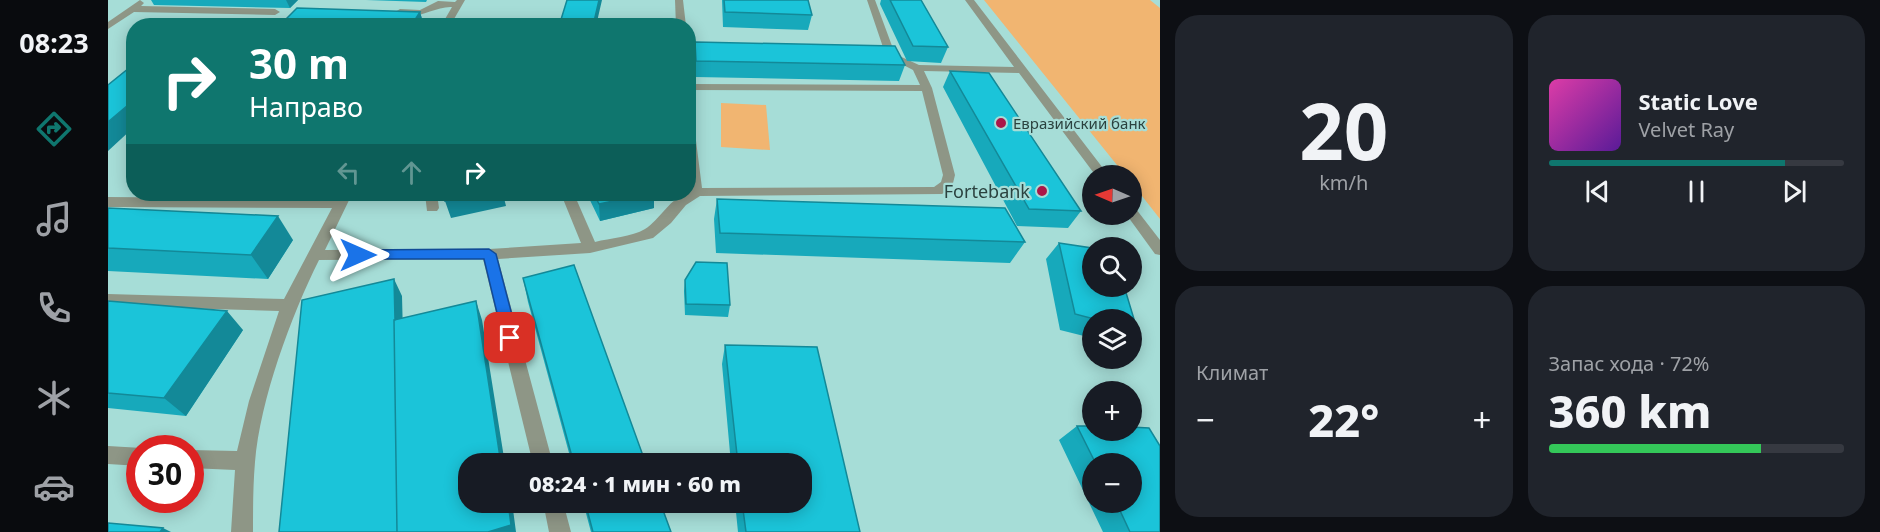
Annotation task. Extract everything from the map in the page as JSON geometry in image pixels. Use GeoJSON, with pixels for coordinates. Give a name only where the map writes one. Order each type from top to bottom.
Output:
{"type":"FeatureCollection","features":[{"type":"Feature","properties":{"kind":"street"},"geometry":{"type":"LineString","coordinates":[[108,26],[144,0]]}},
{"type":"Feature","properties":{"kind":"street"},"geometry":{"type":"LineString","coordinates":[[679,0],[680,18]]}},
{"type":"Feature","properties":{"kind":"street"},"geometry":{"type":"LineString","coordinates":[[872,0],[891,56],[900,62],[917,68],[1023,70]]}},
{"type":"Feature","properties":{"kind":"street"},"geometry":{"type":"LineString","coordinates":[[969,0],[1095,165]]}},
{"type":"Feature","properties":{"kind":"street"},"geometry":{"type":"LineString","coordinates":[[388,12],[422,13],[438,4],[459,3]]}},
{"type":"Feature","properties":{"kind":"street"},"geometry":{"type":"LineString","coordinates":[[450,18],[459,3]]}},
{"type":"Feature","properties":{"kind":"street"},"geometry":{"type":"LineString","coordinates":[[132,9],[275,12]]}},
{"type":"Feature","properties":{"kind":"street"},"geometry":{"type":"LineString","coordinates":[[696,188],[697,192],[937,190],[947,184],[949,175],[927,88],[917,68]]}},
{"type":"Feature","properties":{"kind":"street"},"geometry":{"type":"LineString","coordinates":[[696,87],[927,88]]}},
{"type":"Feature","properties":{"kind":"street"},"geometry":{"type":"LineString","coordinates":[[108,202],[186,201]]}},
{"type":"Feature","properties":{"kind":"street"},"geometry":{"type":"LineString","coordinates":[[242,532],[245,461],[258,400],[289,305],[342,201]]}},
{"type":"Feature","properties":{"kind":"street"},"geometry":{"type":"LineString","coordinates":[[571,201],[590,248]]}},
{"type":"Feature","properties":{"kind":"street"},"geometry":{"type":"LineString","coordinates":[[314,255],[489,254],[590,248],[648,234],[666,220],[683,201]]}},
{"type":"Feature","properties":{"kind":"street"},"geometry":{"type":"LineString","coordinates":[[1141,225],[1160,250]]}},
{"type":"Feature","properties":{"kind":"street"},"geometry":{"type":"LineString","coordinates":[[489,254],[540,453]]}},
{"type":"Feature","properties":{"kind":"street"},"geometry":{"type":"LineString","coordinates":[[108,300],[289,305]]}},
{"type":"Feature","properties":{"kind":"street"},"geometry":{"type":"LineString","coordinates":[[108,456],[126,457]]}},
{"type":"Feature","properties":{"kind":"street"},"geometry":{"type":"LineString","coordinates":[[204,460],[245,461]]}},
{"type":"Feature","properties":{"kind":"street"},"geometry":{"type":"LineString","coordinates":[[556,513],[560,532]]}},
{"type":"Feature","properties":{"kind":"shaded area"},"geometry":{"type":"Polygon","coordinates":[[[984,0],[1150,0],[1160,8],[1160,219],[1142,196],[1142,165],[1117,165],[984,0]]]}},
{"type":"Feature","properties":{"kind":"shaded area"},"geometry":{"type":"Polygon","coordinates":[[[721,103],[766,105],[770,150],[721,147],[721,103]]]}},
{"type":"Feature","properties":{"kind":"building"},"geometry":{"type":"Polygon","coordinates":[[[567,0],[599,0],[595,18],[561,18],[567,0]]]}},
{"type":"Feature","properties":{"kind":"building"},"geometry":{"type":"Polygon","coordinates":[[[724,0],[808,0],[812,15],[725,12],[724,0]]]}},
{"type":"Feature","properties":{"kind":"building"},"geometry":{"type":"Polygon","coordinates":[[[890,0],[921,0],[948,47],[913,46],[890,0]]]}},
{"type":"Feature","properties":{"kind":"building"},"geometry":{"type":"Polygon","coordinates":[[[297,8],[420,12],[416,18],[287,18],[297,8]]]}},
{"type":"Feature","properties":{"kind":"building"},"geometry":{"type":"Polygon","coordinates":[[[696,42],[895,46],[905,65],[696,61],[696,42]]]}},
{"type":"Feature","properties":{"kind":"building"},"geometry":{"type":"Polygon","coordinates":[[[126,70],[126,107],[108,122],[108,85],[126,70]]]}},
{"type":"Feature","properties":{"kind":"building"},"geometry":{"type":"Polygon","coordinates":[[[950,71],[989,73],[1081,211],[1029,209],[950,71]]]}},
{"type":"Feature","properties":{"kind":"building"},"geometry":{"type":"Polygon","coordinates":[[[717,199],[1005,208],[1025,242],[720,233],[717,199]]]}},
{"type":"Feature","properties":{"kind":"building"},"geometry":{"type":"Polygon","coordinates":[[[598,201],[613,201],[599,204],[598,201]]]}},
{"type":"Feature","properties":{"kind":"building"},"geometry":{"type":"Polygon","coordinates":[[[108,208],[278,216],[251,255],[108,248],[108,208]]]}},
{"type":"Feature","properties":{"kind":"building"},"geometry":{"type":"Polygon","coordinates":[[[1059,243],[1082,246],[1082,297],[1127,297],[1131,309],[1082,309],[1082,316],[1075,314],[1059,243]]]}},
{"type":"Feature","properties":{"kind":"building"},"geometry":{"type":"Polygon","coordinates":[[[696,262],[727,263],[730,305],[686,304],[685,280],[696,262]]]}},
{"type":"Feature","properties":{"kind":"building"},"geometry":{"type":"Polygon","coordinates":[[[574,265],[642,453],[571,453],[523,278],[574,265]]]}},
{"type":"Feature","properties":{"kind":"building"},"geometry":{"type":"Polygon","coordinates":[[[394,279],[397,532],[279,532],[302,300],[394,279]]]}},
{"type":"Feature","properties":{"kind":"building"},"geometry":{"type":"Polygon","coordinates":[[[108,301],[227,311],[164,398],[108,393],[108,301]]]}},
{"type":"Feature","properties":{"kind":"building"},"geometry":{"type":"Polygon","coordinates":[[[476,301],[499,453],[458,453],[458,513],[509,513],[511,525],[488,532],[397,532],[394,320],[476,301]]]}},
{"type":"Feature","properties":{"kind":"building"},"geometry":{"type":"Polygon","coordinates":[[[725,345],[817,347],[860,532],[746,532],[743,513],[812,513],[812,453],[737,453],[725,345]]]}},
{"type":"Feature","properties":{"kind":"building"},"geometry":{"type":"Polygon","coordinates":[[[1077,426],[1082,426],[1082,436],[1077,426]]]}},
{"type":"Feature","properties":{"kind":"building"},"geometry":{"type":"Polygon","coordinates":[[[1142,428],[1149,428],[1160,446],[1160,532],[1130,532],[1121,513],[1142,513],[1142,453],[1090,453],[1084,441],[1142,441],[1142,428]]]}},
{"type":"Feature","properties":{"kind":"building"},"geometry":{"type":"Polygon","coordinates":[[[588,513],[664,513],[671,532],[593,532],[588,513]]]}},
{"type":"Feature","properties":{"kind":"building"},"geometry":{"type":"Polygon","coordinates":[[[108,523],[163,528],[160,532],[108,532],[108,523]]]}},
{"type":"Feature","properties":{"kind":"place","name":"Евразийский банк"},"geometry":{"type":"Point","coordinates":[1001,123]}},
{"type":"Feature","properties":{"kind":"place","name":"Fortebank"},"geometry":{"type":"Point","coordinates":[1042,191]}},
{"type":"Feature","properties":{"kind":"route"},"geometry":{"type":"LineString","coordinates":[[358,255],[489,254],[510,338]]}}]}
